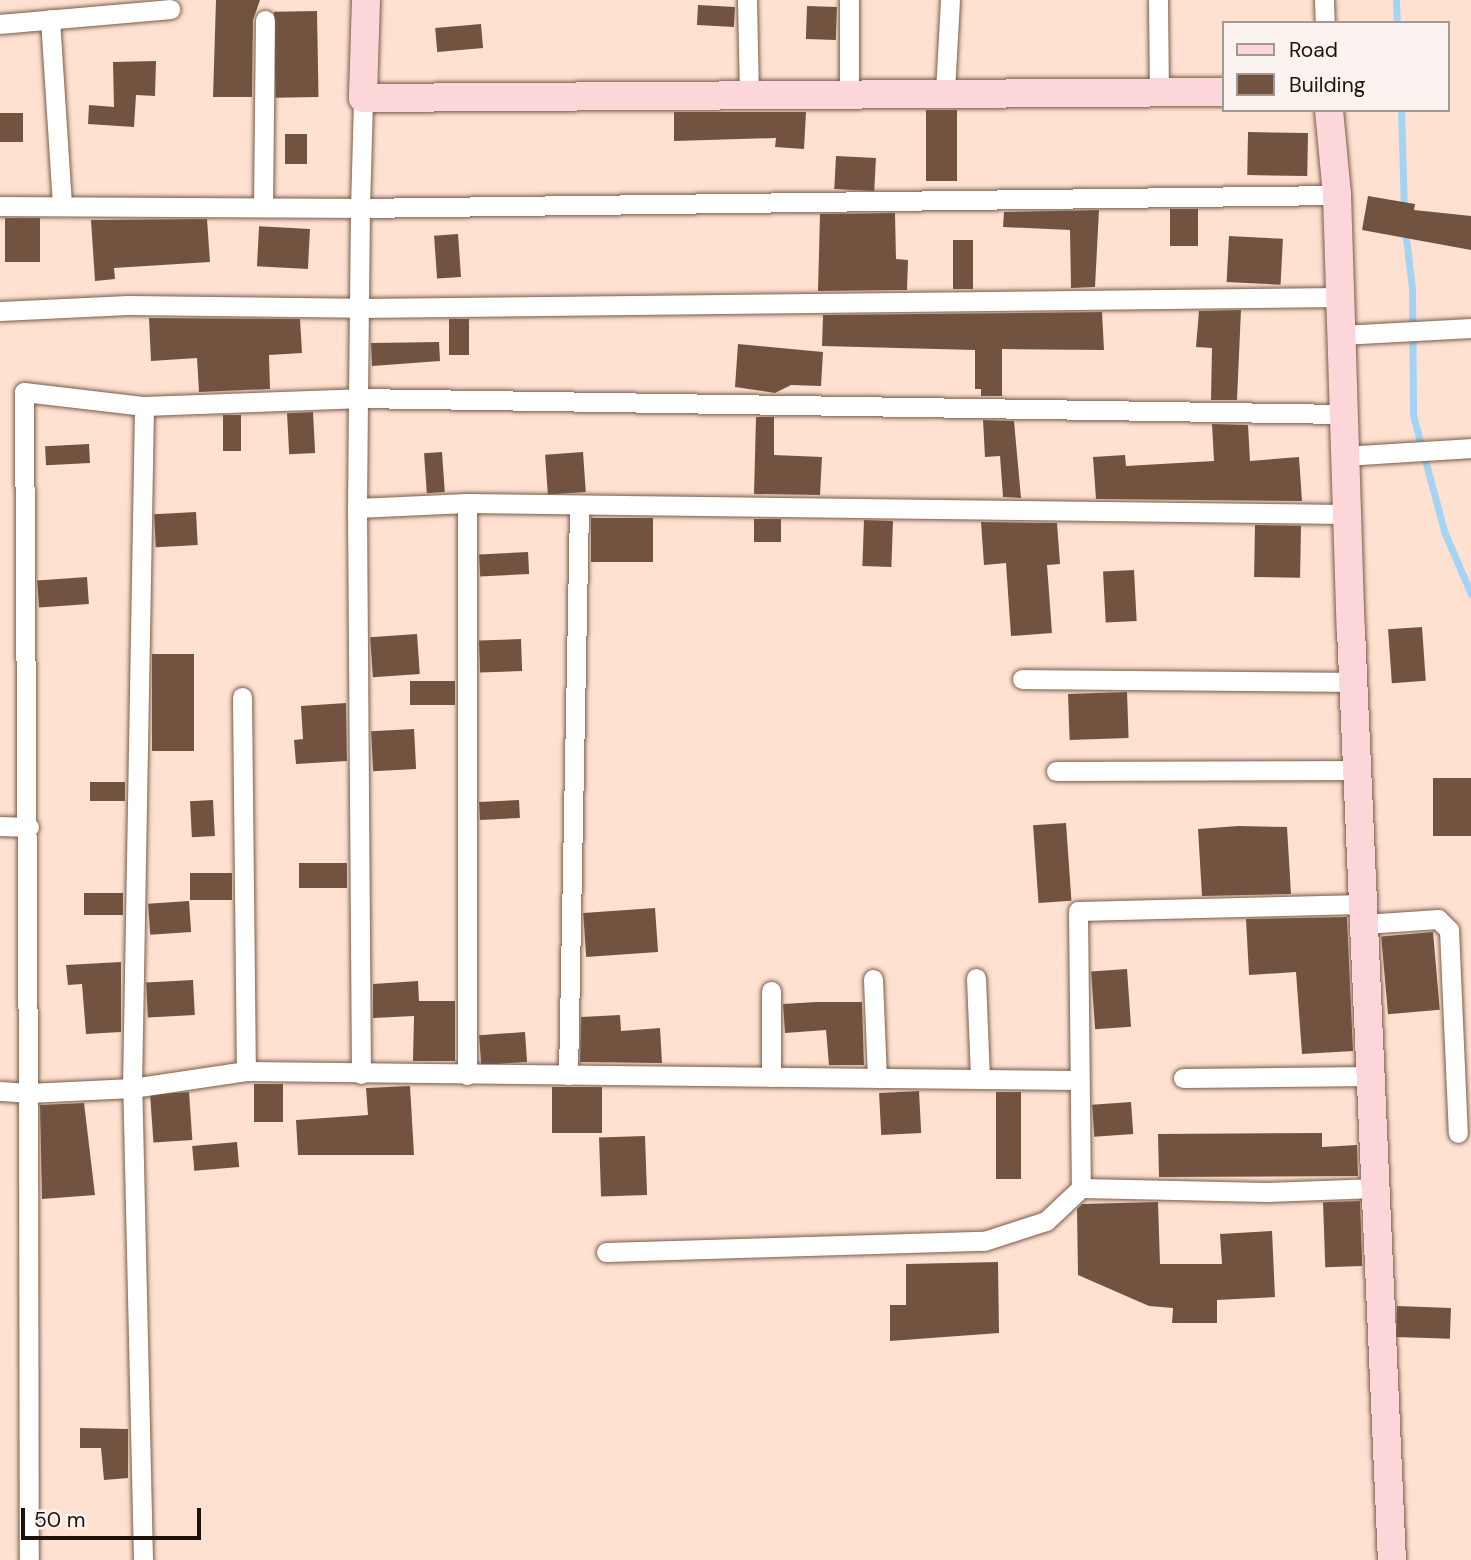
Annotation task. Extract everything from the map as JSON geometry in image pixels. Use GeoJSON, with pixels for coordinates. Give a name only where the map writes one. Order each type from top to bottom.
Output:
{"type":"FeatureCollection","features":[{"type":"Feature","properties":{"kind":"street"},"geometry":{"type":"LineString","coordinates":[[361,1074],[357,508],[358,308],[366,0]]}},
{"type":"Feature","properties":{"kind":"street"},"geometry":{"type":"LineString","coordinates":[[747,0],[749,94]]}},
{"type":"Feature","properties":{"kind":"street"},"geometry":{"type":"LineString","coordinates":[[849,0],[849,93]]}},
{"type":"Feature","properties":{"kind":"street"},"geometry":{"type":"LineString","coordinates":[[945,92],[950,0]]}},
{"type":"Feature","properties":{"kind":"street"},"geometry":{"type":"LineString","coordinates":[[1158,0],[1159,90]]}},
{"type":"Feature","properties":{"kind":"street"},"geometry":{"type":"LineString","coordinates":[[1324,0],[1325,21]]}},
{"type":"Feature","properties":{"kind":"street"},"geometry":{"type":"LineString","coordinates":[[0,24],[170,9]]}},
{"type":"Feature","properties":{"kind":"street"},"geometry":{"type":"LineString","coordinates":[[50,19],[62,206]]}},
{"type":"Feature","properties":{"kind":"street"},"geometry":{"type":"LineString","coordinates":[[263,207],[265,20]]}},
{"type":"Feature","properties":{"kind":"street"},"geometry":{"type":"LineString","coordinates":[[363,98],[1159,90],[1222,92]]}},
{"type":"Feature","properties":{"kind":"street"},"geometry":{"type":"LineString","coordinates":[[1329,112],[1337,195],[1353,682],[1392,1560]]}},
{"type":"Feature","properties":{"kind":"street"},"geometry":{"type":"LineString","coordinates":[[0,206],[360,208],[1337,195]]}},
{"type":"Feature","properties":{"kind":"street"},"geometry":{"type":"LineString","coordinates":[[0,311],[165,305],[358,308],[1340,297]]}},
{"type":"Feature","properties":{"kind":"street"},"geometry":{"type":"LineString","coordinates":[[1341,335],[1471,327]]}},
{"type":"Feature","properties":{"kind":"street"},"geometry":{"type":"LineString","coordinates":[[29,1560],[29,827],[24,392],[144,406],[358,398],[1345,414]]}},
{"type":"Feature","properties":{"kind":"street"},"geometry":{"type":"LineString","coordinates":[[144,406],[132,1088],[144,1560]]}},
{"type":"Feature","properties":{"kind":"street"},"geometry":{"type":"LineString","coordinates":[[1345,456],[1411,449],[1471,448]]}},
{"type":"Feature","properties":{"kind":"street"},"geometry":{"type":"LineString","coordinates":[[357,508],[467,503],[1347,514]]}},
{"type":"Feature","properties":{"kind":"street"},"geometry":{"type":"LineString","coordinates":[[467,503],[467,1075]]}},
{"type":"Feature","properties":{"kind":"street"},"geometry":{"type":"LineString","coordinates":[[568,1074],[579,505]]}},
{"type":"Feature","properties":{"kind":"street"},"geometry":{"type":"LineString","coordinates":[[1022,679],[1353,682]]}},
{"type":"Feature","properties":{"kind":"street"},"geometry":{"type":"LineString","coordinates":[[242,697],[246,1072]]}},
{"type":"Feature","properties":{"kind":"street"},"geometry":{"type":"LineString","coordinates":[[1056,771],[1357,770]]}},
{"type":"Feature","properties":{"kind":"street"},"geometry":{"type":"LineString","coordinates":[[0,826],[29,827]]}},
{"type":"Feature","properties":{"kind":"street"},"geometry":{"type":"LineString","coordinates":[[1081,1188],[1076,1080],[1078,911],[1364,914],[1438,919],[1450,930],[1458,1133]]}},
{"type":"Feature","properties":{"kind":"street"},"geometry":{"type":"LineString","coordinates":[[976,978],[980,1079]]}},
{"type":"Feature","properties":{"kind":"street"},"geometry":{"type":"LineString","coordinates":[[873,979],[877,1078]]}},
{"type":"Feature","properties":{"kind":"street"},"geometry":{"type":"LineString","coordinates":[[771,992],[771,1077]]}},
{"type":"Feature","properties":{"kind":"street"},"geometry":{"type":"LineString","coordinates":[[0,1091],[27,1093],[132,1088],[246,1072],[1076,1080]]}},
{"type":"Feature","properties":{"kind":"street"},"geometry":{"type":"LineString","coordinates":[[1183,1077],[1371,1076]]}},
{"type":"Feature","properties":{"kind":"street"},"geometry":{"type":"LineString","coordinates":[[606,1252],[984,1241],[1045,1221],[1081,1188],[1267,1192],[1376,1188]]}},
{"type":"Feature","properties":{"kind":"building"},"geometry":{"type":"Polygon","coordinates":[[[216,0],[260,0],[253,20],[252,97],[213,97],[216,0]]]}},
{"type":"Feature","properties":{"kind":"building"},"geometry":{"type":"Polygon","coordinates":[[[698,5],[735,7],[734,27],[697,25],[698,5]]]}},
{"type":"Feature","properties":{"kind":"building"},"geometry":{"type":"Polygon","coordinates":[[[807,6],[837,7],[836,40],[806,39],[807,6]]]}},
{"type":"Feature","properties":{"kind":"building"},"geometry":{"type":"Polygon","coordinates":[[[317,11],[319,97],[276,98],[274,12],[317,11]]]}},
{"type":"Feature","properties":{"kind":"building"},"geometry":{"type":"Polygon","coordinates":[[[481,24],[483,48],[437,52],[435,28],[481,24]]]}},
{"type":"Feature","properties":{"kind":"building"},"geometry":{"type":"Polygon","coordinates":[[[156,61],[155,96],[136,95],[134,127],[88,124],[89,105],[114,107],[113,62],[156,61]]]}},
{"type":"Feature","properties":{"kind":"building"},"geometry":{"type":"Polygon","coordinates":[[[926,110],[957,110],[957,181],[926,181],[926,110]]]}},
{"type":"Feature","properties":{"kind":"building"},"geometry":{"type":"Polygon","coordinates":[[[674,112],[806,112],[804,149],[775,147],[776,138],[674,141],[674,112]]]}},
{"type":"Feature","properties":{"kind":"building"},"geometry":{"type":"Polygon","coordinates":[[[0,113],[23,113],[23,142],[0,142],[0,113]]]}},
{"type":"Feature","properties":{"kind":"building"},"geometry":{"type":"Polygon","coordinates":[[[1248,132],[1308,133],[1307,176],[1247,175],[1248,132]]]}},
{"type":"Feature","properties":{"kind":"building"},"geometry":{"type":"Polygon","coordinates":[[[285,134],[307,134],[307,164],[285,164],[285,134]]]}},
{"type":"Feature","properties":{"kind":"building"},"geometry":{"type":"Polygon","coordinates":[[[836,156],[876,158],[874,191],[834,189],[836,156]]]}},
{"type":"Feature","properties":{"kind":"building"},"geometry":{"type":"Polygon","coordinates":[[[1368,196],[1415,204],[1414,210],[1471,216],[1471,250],[1362,230],[1368,196]]]}},
{"type":"Feature","properties":{"kind":"building"},"geometry":{"type":"Polygon","coordinates":[[[1170,209],[1198,209],[1198,246],[1170,246],[1170,209]]]}},
{"type":"Feature","properties":{"kind":"building"},"geometry":{"type":"Polygon","coordinates":[[[1099,210],[1095,287],[1071,288],[1070,230],[1003,227],[1004,212],[1099,210]]]}},
{"type":"Feature","properties":{"kind":"building"},"geometry":{"type":"Polygon","coordinates":[[[895,213],[896,259],[908,260],[907,290],[818,291],[820,214],[895,213]]]}},
{"type":"Feature","properties":{"kind":"building"},"geometry":{"type":"Polygon","coordinates":[[[5,218],[40,218],[40,262],[5,262],[5,218]]]}},
{"type":"Feature","properties":{"kind":"building"},"geometry":{"type":"Polygon","coordinates":[[[207,219],[210,262],[114,268],[115,279],[95,281],[91,220],[207,219]]]}},
{"type":"Feature","properties":{"kind":"building"},"geometry":{"type":"Polygon","coordinates":[[[259,226],[310,229],[308,269],[257,266],[259,226]]]}},
{"type":"Feature","properties":{"kind":"building"},"geometry":{"type":"Polygon","coordinates":[[[458,234],[461,277],[437,279],[434,236],[458,234]]]}},
{"type":"Feature","properties":{"kind":"building"},"geometry":{"type":"Polygon","coordinates":[[[1229,236],[1283,239],[1281,285],[1227,282],[1229,236]]]}},
{"type":"Feature","properties":{"kind":"building"},"geometry":{"type":"Polygon","coordinates":[[[953,240],[973,240],[973,289],[953,289],[953,240]]]}},
{"type":"Feature","properties":{"kind":"building"},"geometry":{"type":"Polygon","coordinates":[[[1241,310],[1237,400],[1211,400],[1212,348],[1196,347],[1199,311],[1241,310]]]}},
{"type":"Feature","properties":{"kind":"building"},"geometry":{"type":"Polygon","coordinates":[[[1102,312],[1104,350],[1002,349],[1002,396],[981,396],[981,389],[975,389],[975,350],[822,346],[823,315],[1102,312]]]}},
{"type":"Feature","properties":{"kind":"building"},"geometry":{"type":"Polygon","coordinates":[[[149,318],[300,319],[302,353],[269,355],[270,389],[199,392],[197,358],[151,361],[149,318]]]}},
{"type":"Feature","properties":{"kind":"building"},"geometry":{"type":"Polygon","coordinates":[[[449,319],[469,319],[469,355],[449,355],[449,319]]]}},
{"type":"Feature","properties":{"kind":"building"},"geometry":{"type":"Polygon","coordinates":[[[439,342],[440,361],[372,366],[371,343],[439,342]]]}},
{"type":"Feature","properties":{"kind":"building"},"geometry":{"type":"Polygon","coordinates":[[[738,344],[823,352],[821,386],[791,385],[775,393],[735,387],[738,344]]]}},
{"type":"Feature","properties":{"kind":"building"},"geometry":{"type":"Polygon","coordinates":[[[313,412],[315,453],[289,454],[287,413],[313,412]]]}},
{"type":"Feature","properties":{"kind":"building"},"geometry":{"type":"Polygon","coordinates":[[[223,415],[241,415],[241,451],[223,451],[223,415]]]}},
{"type":"Feature","properties":{"kind":"building"},"geometry":{"type":"Polygon","coordinates":[[[756,417],[774,417],[774,455],[822,457],[820,495],[754,494],[756,417]]]}},
{"type":"Feature","properties":{"kind":"building"},"geometry":{"type":"Polygon","coordinates":[[[983,420],[1014,421],[1021,498],[1003,497],[1000,456],[985,457],[983,420]]]}},
{"type":"Feature","properties":{"kind":"building"},"geometry":{"type":"Polygon","coordinates":[[[1212,424],[1248,425],[1250,461],[1299,457],[1302,501],[1096,499],[1093,457],[1125,455],[1126,466],[1214,461],[1212,424]]]}},
{"type":"Feature","properties":{"kind":"building"},"geometry":{"type":"Polygon","coordinates":[[[89,444],[90,463],[46,465],[45,446],[89,444]]]}},
{"type":"Feature","properties":{"kind":"building"},"geometry":{"type":"Polygon","coordinates":[[[442,452],[445,492],[427,493],[424,453],[442,452]]]}},
{"type":"Feature","properties":{"kind":"building"},"geometry":{"type":"Polygon","coordinates":[[[583,452],[586,492],[548,495],[545,455],[583,452]]]}},
{"type":"Feature","properties":{"kind":"building"},"geometry":{"type":"Polygon","coordinates":[[[196,512],[198,545],[156,547],[154,514],[196,512]]]}},
{"type":"Feature","properties":{"kind":"building"},"geometry":{"type":"Polygon","coordinates":[[[591,518],[653,518],[653,562],[591,562],[591,518]]]}},
{"type":"Feature","properties":{"kind":"building"},"geometry":{"type":"Polygon","coordinates":[[[754,519],[781,519],[781,542],[754,542],[754,519]]]}},
{"type":"Feature","properties":{"kind":"building"},"geometry":{"type":"Polygon","coordinates":[[[864,520],[893,521],[891,567],[862,566],[864,520]]]}},
{"type":"Feature","properties":{"kind":"building"},"geometry":{"type":"Polygon","coordinates":[[[981,522],[1057,523],[1060,564],[1047,565],[1052,633],[1011,636],[1006,563],[984,565],[981,522]]]}},
{"type":"Feature","properties":{"kind":"building"},"geometry":{"type":"Polygon","coordinates":[[[1255,525],[1301,526],[1300,578],[1254,577],[1255,525]]]}},
{"type":"Feature","properties":{"kind":"building"},"geometry":{"type":"Polygon","coordinates":[[[528,552],[529,574],[480,577],[479,555],[528,552]]]}},
{"type":"Feature","properties":{"kind":"building"},"geometry":{"type":"Polygon","coordinates":[[[1134,570],[1137,621],[1106,623],[1103,572],[1134,570]]]}},
{"type":"Feature","properties":{"kind":"building"},"geometry":{"type":"Polygon","coordinates":[[[87,577],[89,604],[39,607],[37,580],[87,577]]]}},
{"type":"Feature","properties":{"kind":"building"},"geometry":{"type":"Polygon","coordinates":[[[1422,627],[1426,681],[1392,683],[1388,629],[1422,627]]]}},
{"type":"Feature","properties":{"kind":"building"},"geometry":{"type":"Polygon","coordinates":[[[417,634],[420,674],[373,677],[370,637],[417,634]]]}},
{"type":"Feature","properties":{"kind":"building"},"geometry":{"type":"Polygon","coordinates":[[[521,639],[522,671],[480,672],[479,640],[521,639]]]}},
{"type":"Feature","properties":{"kind":"building"},"geometry":{"type":"Polygon","coordinates":[[[152,654],[194,654],[194,751],[152,751],[152,654]]]}},
{"type":"Feature","properties":{"kind":"building"},"geometry":{"type":"Polygon","coordinates":[[[410,681],[455,681],[455,705],[410,705],[410,681]]]}},
{"type":"Feature","properties":{"kind":"building"},"geometry":{"type":"Polygon","coordinates":[[[1127,692],[1129,738],[1070,740],[1068,694],[1127,692]]]}},
{"type":"Feature","properties":{"kind":"building"},"geometry":{"type":"Polygon","coordinates":[[[346,703],[347,761],[296,764],[294,740],[303,739],[301,706],[346,703]]]}},
{"type":"Feature","properties":{"kind":"building"},"geometry":{"type":"Polygon","coordinates":[[[414,729],[416,769],[373,771],[371,731],[414,729]]]}},
{"type":"Feature","properties":{"kind":"building"},"geometry":{"type":"Polygon","coordinates":[[[1433,778],[1471,778],[1471,836],[1433,836],[1433,778]]]}},
{"type":"Feature","properties":{"kind":"building"},"geometry":{"type":"Polygon","coordinates":[[[90,782],[125,782],[125,801],[90,801],[90,782]]]}},
{"type":"Feature","properties":{"kind":"building"},"geometry":{"type":"Polygon","coordinates":[[[213,800],[215,836],[192,837],[190,801],[213,800]]]}},
{"type":"Feature","properties":{"kind":"building"},"geometry":{"type":"Polygon","coordinates":[[[519,800],[520,818],[480,820],[479,802],[519,800]]]}},
{"type":"Feature","properties":{"kind":"building"},"geometry":{"type":"Polygon","coordinates":[[[1066,823],[1071,901],[1039,903],[1033,825],[1066,823]]]}},
{"type":"Feature","properties":{"kind":"building"},"geometry":{"type":"Polygon","coordinates":[[[1238,826],[1287,827],[1291,894],[1202,896],[1198,829],[1238,826]]]}},
{"type":"Feature","properties":{"kind":"building"},"geometry":{"type":"Polygon","coordinates":[[[299,863],[347,863],[347,888],[299,888],[299,863]]]}},
{"type":"Feature","properties":{"kind":"building"},"geometry":{"type":"Polygon","coordinates":[[[190,873],[232,873],[232,900],[190,900],[190,873]]]}},
{"type":"Feature","properties":{"kind":"building"},"geometry":{"type":"Polygon","coordinates":[[[84,893],[123,893],[123,915],[84,915],[84,893]]]}},
{"type":"Feature","properties":{"kind":"building"},"geometry":{"type":"Polygon","coordinates":[[[189,901],[191,932],[150,935],[148,904],[189,901]]]}},
{"type":"Feature","properties":{"kind":"building"},"geometry":{"type":"Polygon","coordinates":[[[655,908],[658,952],[586,957],[583,913],[655,908]]]}},
{"type":"Feature","properties":{"kind":"building"},"geometry":{"type":"Polygon","coordinates":[[[1347,917],[1353,1051],[1302,1054],[1296,972],[1249,975],[1246,919],[1347,917]]]}},
{"type":"Feature","properties":{"kind":"building"},"geometry":{"type":"Polygon","coordinates":[[[1433,932],[1440,1010],[1388,1014],[1381,937],[1433,932]]]}},
{"type":"Feature","properties":{"kind":"building"},"geometry":{"type":"Polygon","coordinates":[[[121,962],[121,1032],[86,1034],[82,984],[68,985],[66,965],[121,962]]]}},
{"type":"Feature","properties":{"kind":"building"},"geometry":{"type":"Polygon","coordinates":[[[1127,969],[1131,1027],[1095,1029],[1091,972],[1127,969]]]}},
{"type":"Feature","properties":{"kind":"building"},"geometry":{"type":"Polygon","coordinates":[[[193,980],[195,1015],[148,1017],[146,982],[193,980]]]}},
{"type":"Feature","properties":{"kind":"building"},"geometry":{"type":"Polygon","coordinates":[[[418,981],[419,1001],[455,1001],[455,1061],[413,1061],[414,1016],[373,1018],[373,984],[418,981]]]}},
{"type":"Feature","properties":{"kind":"building"},"geometry":{"type":"Polygon","coordinates":[[[862,1002],[864,1065],[829,1065],[826,1030],[785,1033],[783,1004],[862,1002]]]}},
{"type":"Feature","properties":{"kind":"building"},"geometry":{"type":"Polygon","coordinates":[[[620,1015],[621,1031],[660,1028],[662,1063],[580,1062],[581,1017],[620,1015]]]}},
{"type":"Feature","properties":{"kind":"building"},"geometry":{"type":"Polygon","coordinates":[[[525,1032],[527,1062],[481,1065],[479,1035],[525,1032]]]}},
{"type":"Feature","properties":{"kind":"building"},"geometry":{"type":"Polygon","coordinates":[[[254,1084],[283,1084],[283,1122],[254,1122],[254,1084]]]}},
{"type":"Feature","properties":{"kind":"building"},"geometry":{"type":"Polygon","coordinates":[[[410,1086],[414,1155],[298,1155],[296,1120],[368,1115],[366,1088],[410,1086]]]}},
{"type":"Feature","properties":{"kind":"building"},"geometry":{"type":"Polygon","coordinates":[[[552,1087],[602,1087],[602,1133],[552,1133],[552,1087]]]}},
{"type":"Feature","properties":{"kind":"building"},"geometry":{"type":"Polygon","coordinates":[[[919,1091],[921,1133],[881,1135],[879,1093],[919,1091]]]}},
{"type":"Feature","properties":{"kind":"building"},"geometry":{"type":"Polygon","coordinates":[[[189,1092],[192,1140],[153,1143],[150,1095],[189,1092]]]}},
{"type":"Feature","properties":{"kind":"building"},"geometry":{"type":"Polygon","coordinates":[[[996,1092],[1021,1092],[1021,1179],[996,1179],[996,1092]]]}},
{"type":"Feature","properties":{"kind":"building"},"geometry":{"type":"Polygon","coordinates":[[[1131,1102],[1133,1134],[1094,1137],[1092,1105],[1131,1102]]]}},
{"type":"Feature","properties":{"kind":"building"},"geometry":{"type":"Polygon","coordinates":[[[84,1103],[95,1195],[42,1199],[40,1105],[84,1103]]]}},
{"type":"Feature","properties":{"kind":"building"},"geometry":{"type":"Polygon","coordinates":[[[1322,1133],[1322,1147],[1357,1145],[1358,1176],[1159,1177],[1158,1134],[1322,1133]]]}},
{"type":"Feature","properties":{"kind":"building"},"geometry":{"type":"Polygon","coordinates":[[[645,1136],[647,1195],[601,1197],[599,1138],[645,1136]]]}},
{"type":"Feature","properties":{"kind":"building"},"geometry":{"type":"Polygon","coordinates":[[[237,1142],[239,1167],[194,1171],[192,1146],[237,1142]]]}},
{"type":"Feature","properties":{"kind":"building"},"geometry":{"type":"Polygon","coordinates":[[[1360,1201],[1362,1266],[1325,1267],[1323,1202],[1360,1201]]]}},
{"type":"Feature","properties":{"kind":"building"},"geometry":{"type":"Polygon","coordinates":[[[1158,1202],[1160,1264],[1222,1264],[1220,1234],[1272,1231],[1275,1297],[1217,1300],[1217,1323],[1172,1323],[1173,1308],[1149,1306],[1078,1275],[1077,1209],[1082,1204],[1158,1202]]]}},
{"type":"Feature","properties":{"kind":"building"},"geometry":{"type":"Polygon","coordinates":[[[998,1262],[999,1333],[890,1341],[890,1305],[906,1305],[906,1264],[998,1262]]]}},
{"type":"Feature","properties":{"kind":"building"},"geometry":{"type":"Polygon","coordinates":[[[1397,1306],[1451,1308],[1450,1339],[1396,1337],[1397,1306]]]}},
{"type":"Feature","properties":{"kind":"building"},"geometry":{"type":"Polygon","coordinates":[[[80,1428],[128,1429],[128,1478],[104,1480],[101,1448],[80,1448],[80,1428]]]}},
{"type":"Feature","properties":{"kind":"waterway"},"geometry":{"type":"LineString","coordinates":[[1396,0],[1397,21]]}},
{"type":"Feature","properties":{"kind":"waterway"},"geometry":{"type":"LineString","coordinates":[[1401,112],[1404,212]]}},
{"type":"Feature","properties":{"kind":"waterway"},"geometry":{"type":"LineString","coordinates":[[1405,230],[1412,289],[1413,415],[1444,531],[1471,594]]}}]}
